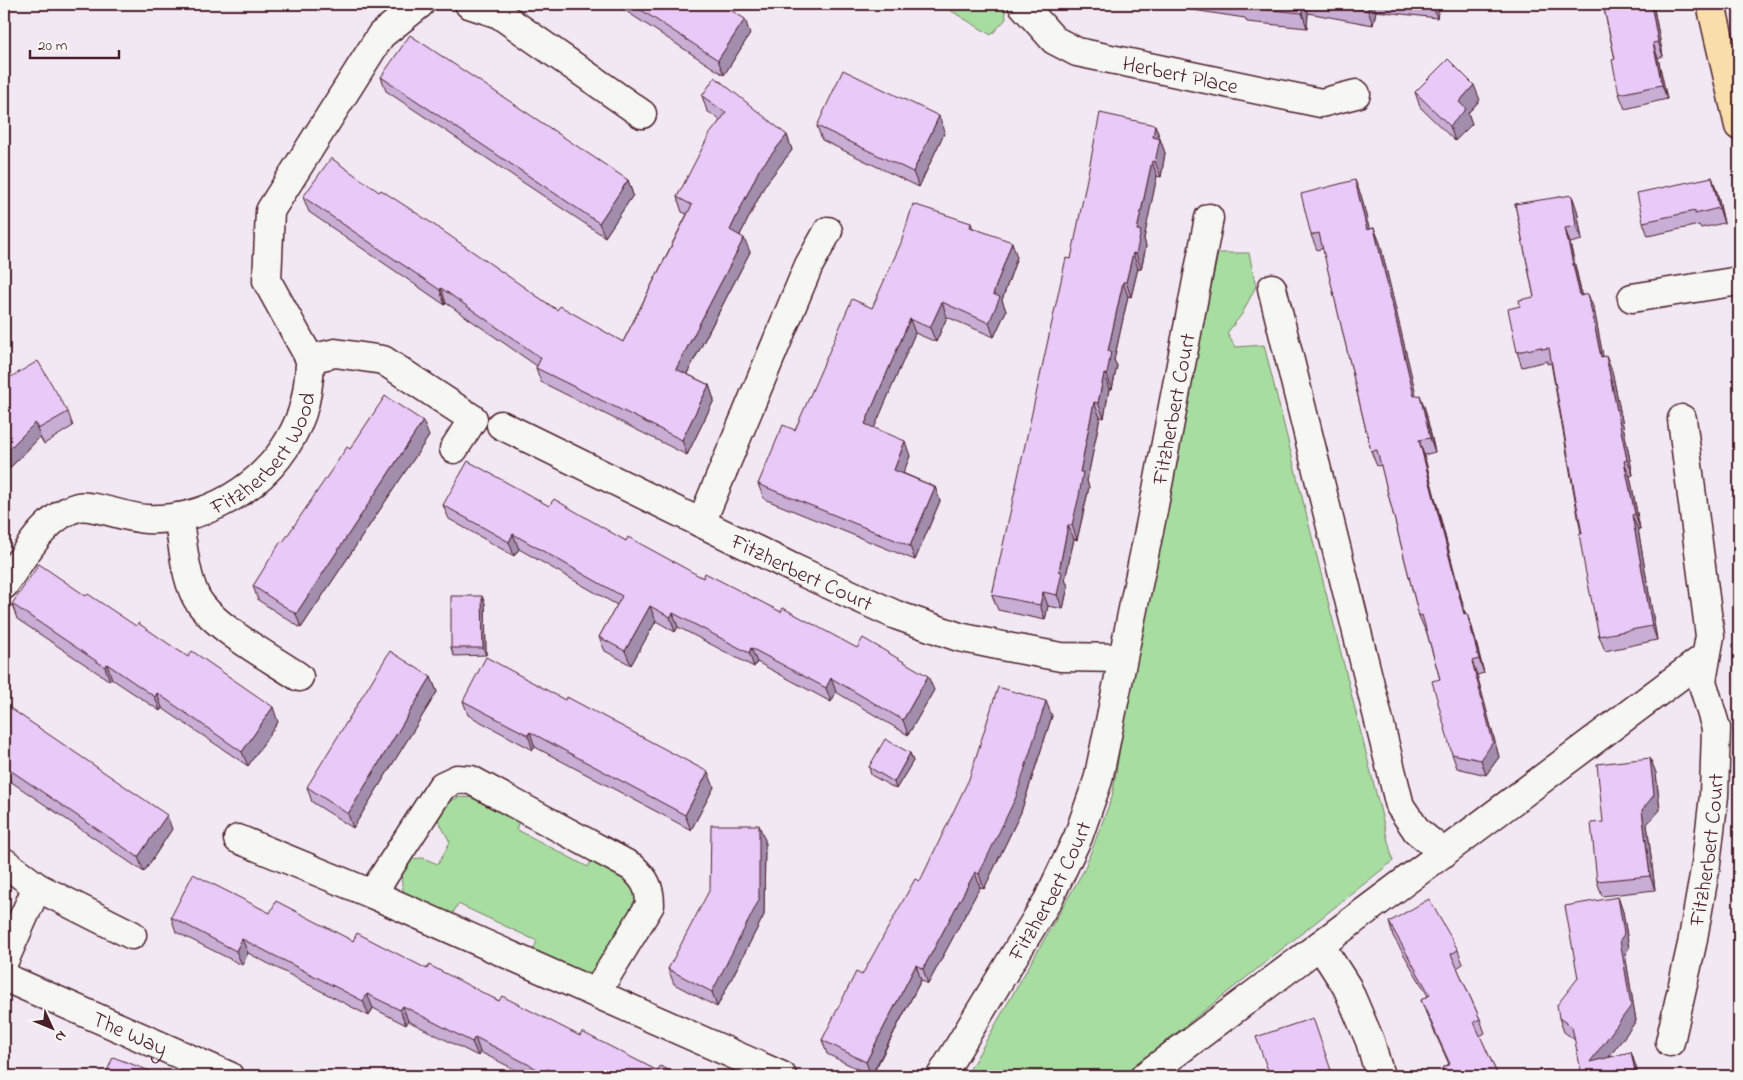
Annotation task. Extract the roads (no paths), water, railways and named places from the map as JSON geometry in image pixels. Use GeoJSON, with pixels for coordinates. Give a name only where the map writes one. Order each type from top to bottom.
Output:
{"type":"FeatureCollection","features":[{"type":"Feature","properties":{"kind":"main road"},"geometry":{"type":"LineString","coordinates":[[1711,4],[1739,126]]}},
{"type":"Feature","properties":{"kind":"street"},"geometry":{"type":"LineString","coordinates":[[420,4],[381,35],[270,211],[267,281],[310,359],[335,352],[383,360],[473,419],[454,449]]}},
{"type":"Feature","properties":{"kind":"street"},"geometry":{"type":"LineString","coordinates":[[469,4],[499,14],[642,114]]}},
{"type":"Feature","properties":{"kind":"street","name":"Herbert Place"},"geometry":{"type":"LineString","coordinates":[[1022,4],[1054,40],[1077,52],[1321,103],[1356,94]]}},
{"type":"Feature","properties":{"kind":"street","name":"Fitzherbert Court"},"geometry":{"type":"LineString","coordinates":[[941,1076],[1048,900],[1078,837],[1098,780],[1151,521],[1209,218]]}},
{"type":"Feature","properties":{"kind":"street"},"geometry":{"type":"LineString","coordinates":[[701,523],[809,265],[828,231]]}},
{"type":"Feature","properties":{"kind":"street"},"geometry":{"type":"LineString","coordinates":[[1632,298],[1739,280]]}},
{"type":"Feature","properties":{"kind":"street"},"geometry":{"type":"LineString","coordinates":[[1272,288],[1400,806],[1417,831],[1444,853]]}},
{"type":"Feature","properties":{"kind":"street","name":"Fitzherbert Wood"},"geometry":{"type":"LineString","coordinates":[[4,585],[50,522],[79,507],[145,519],[178,517],[196,513],[220,504],[243,490],[262,475],[278,456],[291,436],[302,413],[308,389],[310,359]]}},
{"type":"Feature","properties":{"kind":"street","name":"Fitzherbert Court"},"geometry":{"type":"LineString","coordinates":[[1670,1042],[1692,944],[1706,864],[1714,796],[1716,728],[1702,681],[1710,636],[1682,419]]}},
{"type":"Feature","properties":{"kind":"street","name":"Fitzherbert Court"},"geometry":{"type":"LineString","coordinates":[[501,425],[793,568],[896,614],[959,637],[1061,657],[1122,658]]}},
{"type":"Feature","properties":{"kind":"street","name":"Fitzherbert Wood"},"geometry":{"type":"LineString","coordinates":[[178,517],[188,574],[195,596],[217,621],[299,677]]}},
{"type":"Feature","properties":{"kind":"street"},"geometry":{"type":"LineString","coordinates":[[1145,1076],[1705,657]]}},
{"type":"Feature","properties":{"kind":"street"},"geometry":{"type":"LineString","coordinates":[[372,894],[442,786],[457,779],[471,780],[632,866],[644,878],[650,891],[650,905],[596,993]]}},
{"type":"Feature","properties":{"kind":"street"},"geometry":{"type":"LineString","coordinates":[[238,839],[372,894],[782,1076]]}},
{"type":"Feature","properties":{"kind":"street"},"geometry":{"type":"LineString","coordinates":[[4,862],[37,887],[132,935]]}},
{"type":"Feature","properties":{"kind":"street"},"geometry":{"type":"LineString","coordinates":[[4,961],[37,887]]}},
{"type":"Feature","properties":{"kind":"street"},"geometry":{"type":"LineString","coordinates":[[1320,945],[1347,987],[1370,1040],[1380,1076]]}},
{"type":"Feature","properties":{"kind":"street","name":"The Way"},"geometry":{"type":"LineString","coordinates":[[4,977],[228,1076]]}}]}
